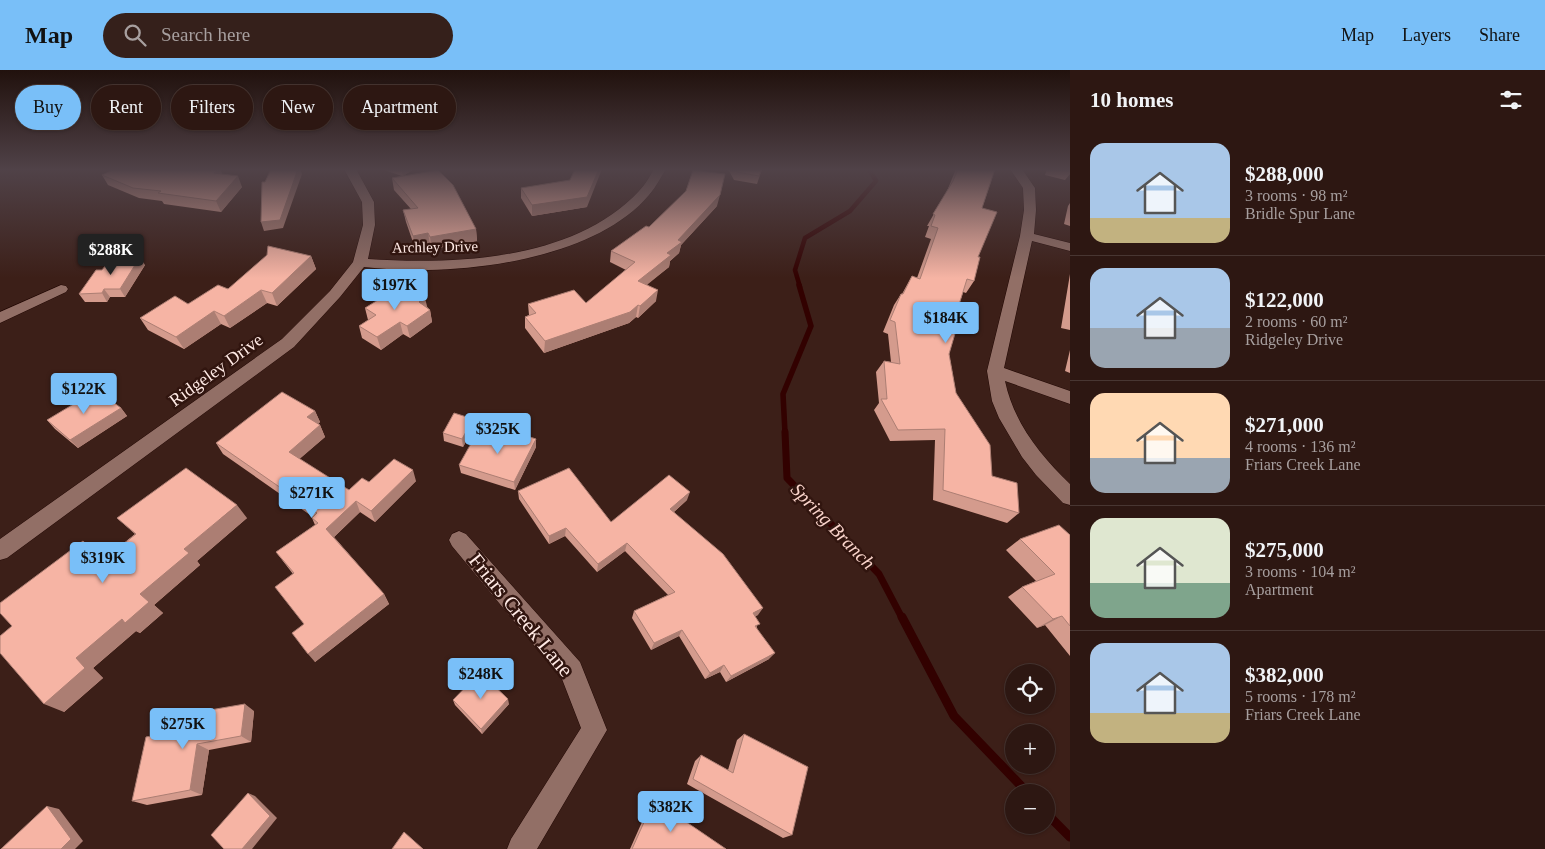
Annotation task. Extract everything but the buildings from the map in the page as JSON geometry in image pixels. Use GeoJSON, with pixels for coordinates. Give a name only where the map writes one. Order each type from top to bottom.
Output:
{"type":"FeatureCollection","features":[{"type":"Feature","properties":{"kind":"street","name":"Ridgeley Drive"},"geometry":{"type":"LineString","coordinates":[[0,551],[288,343],[335,294],[360,263],[369,225],[368,205]]}},
{"type":"Feature","properties":{"kind":"street","name":"Archley Drive"},"geometry":{"type":"LineString","coordinates":[[360,263],[450,266],[488,262],[549,247],[590,231],[617,217],[632,205]]}},
{"type":"Feature","properties":{"kind":"street"},"geometry":{"type":"LineString","coordinates":[[1030,205],[1027,236],[995,372],[1001,401],[1008,418],[1034,458],[1070,497]]}},
{"type":"Feature","properties":{"kind":"street"},"geometry":{"type":"LineString","coordinates":[[1027,236],[1070,247]]}},
{"type":"Feature","properties":{"kind":"street"},"geometry":{"type":"LineString","coordinates":[[0,318],[61,289]]}},
{"type":"Feature","properties":{"kind":"street"},"geometry":{"type":"LineString","coordinates":[[995,372],[1070,398]]}},
{"type":"Feature","properties":{"kind":"street","name":"Friars Creek Lane"},"geometry":{"type":"LineString","coordinates":[[460,540],[523,617],[571,671],[594,730],[522,849]]}},
{"type":"Feature","properties":{"kind":"waterway","name":"Spring Branch"},"geometry":{"type":"LineString","coordinates":[[800,287],[795,270],[805,238],[850,211],[855,205]]}},
{"type":"Feature","properties":{"kind":"waterway","name":"Spring Branch"},"geometry":{"type":"LineString","coordinates":[[785,433],[783,394],[811,326],[799,285]]}},
{"type":"Feature","properties":{"kind":"waterway","name":"Spring Branch"},"geometry":{"type":"LineString","coordinates":[[785,432],[787,478],[879,574],[902,618]]}},
{"type":"Feature","properties":{"kind":"waterway","name":"Spring Branch"},"geometry":{"type":"LineString","coordinates":[[902,617],[954,716],[1019,784]]}},
{"type":"Feature","properties":{"kind":"waterway","name":"Spring Branch"},"geometry":{"type":"LineString","coordinates":[[1055,822],[1070,837]]}}]}
